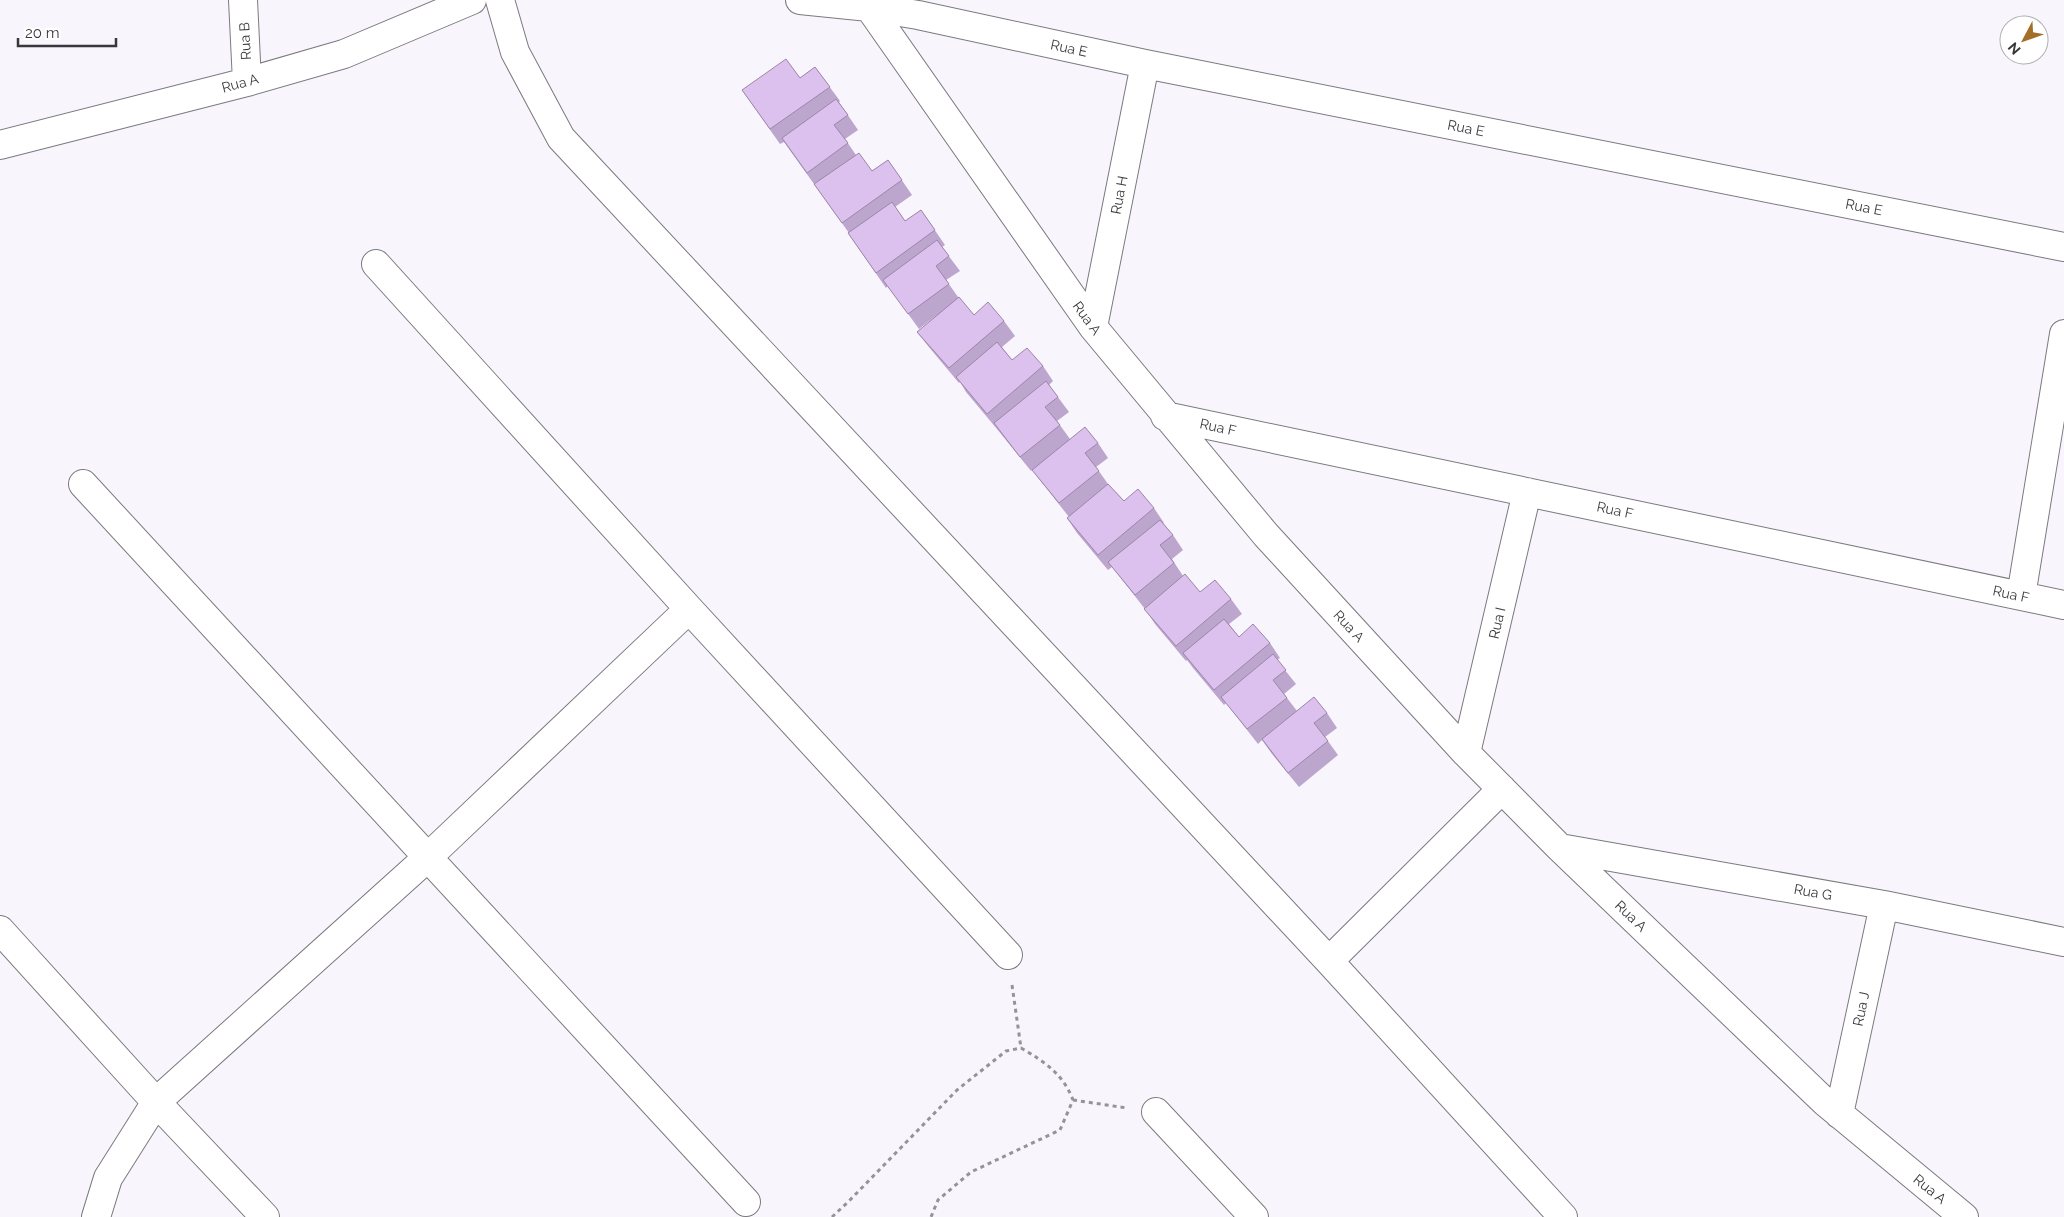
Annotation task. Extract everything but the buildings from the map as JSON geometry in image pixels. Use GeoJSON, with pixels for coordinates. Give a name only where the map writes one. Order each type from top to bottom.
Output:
{"type":"FeatureCollection","features":[{"type":"Feature","properties":{"kind":"street","name":"Rua B"},"geometry":{"type":"LineString","coordinates":[[243,0],[247,82]]}},
{"type":"Feature","properties":{"kind":"street","name":"Rua A"},"geometry":{"type":"LineString","coordinates":[[0,145],[247,82],[344,54],[472,0]]}},
{"type":"Feature","properties":{"kind":"street"},"geometry":{"type":"LineString","coordinates":[[500,0],[515,52],[561,138],[1329,961],[1562,1217]]}},
{"type":"Feature","properties":{"kind":"street"},"geometry":{"type":"LineString","coordinates":[[800,0],[869,7]]}},
{"type":"Feature","properties":{"kind":"street","name":"Rua A"},"geometry":{"type":"LineString","coordinates":[[869,7],[1093,327],[1266,536],[1466,753],[1560,848],[1839,1114],[1964,1217]]}},
{"type":"Feature","properties":{"kind":"street","name":"Rua E"},"geometry":{"type":"LineString","coordinates":[[869,7],[918,15],[1145,64],[2064,247]]}},
{"type":"Feature","properties":{"kind":"street","name":"Rua H"},"geometry":{"type":"LineString","coordinates":[[1093,327],[1145,64]]}},
{"type":"Feature","properties":{"kind":"street"},"geometry":{"type":"LineString","coordinates":[[376,264],[689,609],[1008,955]]}},
{"type":"Feature","properties":{"kind":"street"},"geometry":{"type":"LineString","coordinates":[[2021,596],[2064,334]]}},
{"type":"Feature","properties":{"kind":"street","name":"Rua F"},"geometry":{"type":"LineString","coordinates":[[1165,416],[2064,605]]}},
{"type":"Feature","properties":{"kind":"street"},"geometry":{"type":"LineString","coordinates":[[83,484],[746,1202]]}},
{"type":"Feature","properties":{"kind":"street","name":"Rua I"},"geometry":{"type":"LineString","coordinates":[[1466,753],[1527,492]]}},
{"type":"Feature","properties":{"kind":"street"},"geometry":{"type":"LineString","coordinates":[[96,1217],[108,1178],[156,1102],[427,858],[689,609]]}},
{"type":"Feature","properties":{"kind":"street"},"geometry":{"type":"LineString","coordinates":[[1329,961],[1502,789]]}},
{"type":"Feature","properties":{"kind":"street","name":"Rua G"},"geometry":{"type":"LineString","coordinates":[[1560,848],[1884,905],[2064,942]]}},
{"type":"Feature","properties":{"kind":"street","name":"Rua J"},"geometry":{"type":"LineString","coordinates":[[1839,1114],[1884,905]]}},
{"type":"Feature","properties":{"kind":"street"},"geometry":{"type":"LineString","coordinates":[[0,930],[156,1102],[265,1217]]}},
{"type":"Feature","properties":{"kind":"street"},"geometry":{"type":"LineString","coordinates":[[1156,1112],[1254,1217]]}},
{"type":"Feature","properties":{"kind":"path"},"geometry":{"type":"LineString","coordinates":[[1008,955],[1021,1048]]}},
{"type":"Feature","properties":{"kind":"path"},"geometry":{"type":"LineString","coordinates":[[832,1217],[957,1090],[1006,1051],[1021,1048],[1044,1062],[1067,1084],[1074,1100],[1060,1130],[971,1172],[938,1200],[931,1217]]}},
{"type":"Feature","properties":{"kind":"path"},"geometry":{"type":"LineString","coordinates":[[1074,1100],[1156,1112]]}}]}
